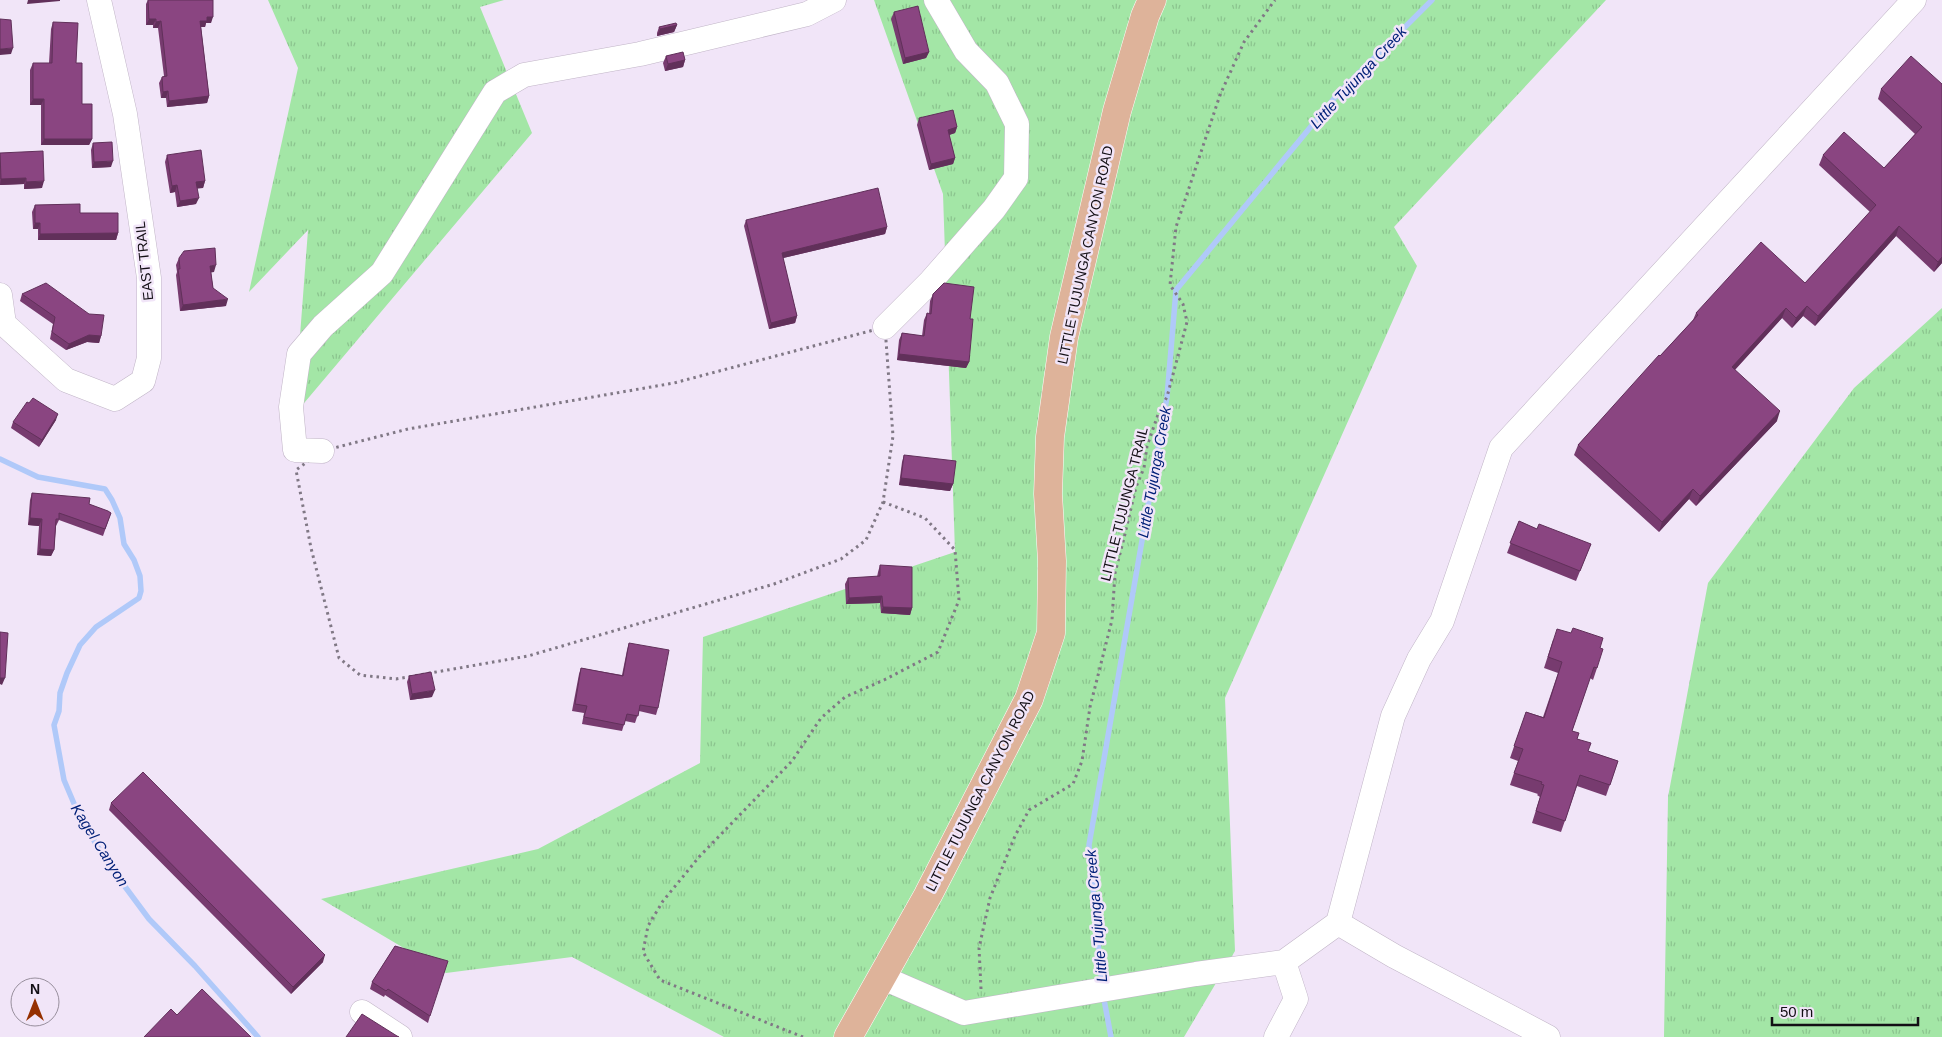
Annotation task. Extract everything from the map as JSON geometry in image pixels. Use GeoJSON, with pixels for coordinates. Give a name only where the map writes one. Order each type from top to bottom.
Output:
{"type":"FeatureCollection","features":[{"type":"Feature","properties":{"kind":"main road","name":"LITTLE TUJUNGA CANYON ROAD"},"geometry":{"type":"LineString","coordinates":[[848,1037],[928,895],[1029,699],[1051,634],[1052,562],[1048,494],[1050,446],[1064,337],[1117,111],[1145,16],[1152,0]]}},
{"type":"Feature","properties":{"kind":"street","name":"EAST TRAIL"},"geometry":{"type":"LineString","coordinates":[[2,325],[66,380],[115,399],[143,381],[149,358],[149,278],[126,114],[99,0]]}},
{"type":"Feature","properties":{"kind":"street"},"geometry":{"type":"LineString","coordinates":[[322,451],[295,450],[291,408],[299,354],[323,326],[382,273],[495,92],[524,75],[640,54],[807,14],[834,0]]}},
{"type":"Feature","properties":{"kind":"street"},"geometry":{"type":"LineString","coordinates":[[885,327],[931,281],[994,209],[1016,178],[1017,124],[997,83],[966,51],[936,0]]}},
{"type":"Feature","properties":{"kind":"street"},"geometry":{"type":"LineString","coordinates":[[881,976],[964,1012],[1196,974],[1284,962],[1338,923],[1393,716],[1419,659],[1442,622],[1501,448],[1914,0]]}},
{"type":"Feature","properties":{"kind":"street"},"geometry":{"type":"LineString","coordinates":[[0,295],[2,325]]}},
{"type":"Feature","properties":{"kind":"street"},"geometry":{"type":"LineString","coordinates":[[1338,923],[1394,956],[1548,1037]]}},
{"type":"Feature","properties":{"kind":"street"},"geometry":{"type":"LineString","coordinates":[[1276,1037],[1296,999],[1284,962]]}},
{"type":"Feature","properties":{"kind":"street"},"geometry":{"type":"LineString","coordinates":[[362,1012],[400,1037]]}},
{"type":"Feature","properties":{"kind":"path","name":"LITTLE TUJUNGA TRAIL"},"geometry":{"type":"LineString","coordinates":[[979,1010],[981,995],[979,948],[990,898],[1014,836],[1029,810],[1073,784],[1082,761],[1090,707],[1112,620],[1116,573],[1136,487],[1144,468],[1147,446],[1160,409],[1168,397],[1187,322],[1183,304],[1170,285],[1176,227],[1220,94],[1244,42],[1275,0]]}},
{"type":"Feature","properties":{"kind":"path"},"geometry":{"type":"LineString","coordinates":[[885,327],[893,436],[883,502],[866,540],[842,559],[774,584],[528,656],[396,679],[360,675],[339,658],[311,548],[296,470],[322,451],[408,429],[674,383],[885,327]]}},
{"type":"Feature","properties":{"kind":"path"},"geometry":{"type":"LineString","coordinates":[[803,1037],[660,980],[643,952],[648,926],[663,901],[699,857],[792,761],[821,718],[845,697],[884,680],[938,652],[959,600],[955,550],[925,518],[883,502]]}},
{"type":"Feature","properties":{"kind":"green space"},"geometry":{"type":"Polygon","coordinates":[[[268,0],[504,0],[480,7],[532,133],[294,415],[308,230],[249,292],[298,68],[268,0]]]}},
{"type":"Feature","properties":{"kind":"green space"},"geometry":{"type":"Polygon","coordinates":[[[874,0],[1606,0],[1394,227],[1417,266],[1225,698],[1235,951],[1184,1037],[724,1037],[572,957],[446,973],[321,899],[538,849],[700,763],[703,637],[955,552],[943,194],[874,0]]]}},
{"type":"Feature","properties":{"kind":"green space"},"geometry":{"type":"Polygon","coordinates":[[[1942,308],[1942,1037],[1664,1037],[1668,797],[1708,583],[1854,388],[1942,308]]]}},
{"type":"Feature","properties":{"kind":"building"},"geometry":{"type":"Polygon","coordinates":[[[148,0],[213,0],[213,17],[207,17],[207,21],[200,21],[209,96],[169,101],[168,91],[163,92],[162,77],[167,76],[161,21],[156,22],[156,19],[149,19],[148,0]]]}},
{"type":"Feature","properties":{"kind":"building"},"geometry":{"type":"Polygon","coordinates":[[[918,6],[929,52],[905,58],[894,12],[918,6]]]}},
{"type":"Feature","properties":{"kind":"building"},"geometry":{"type":"Polygon","coordinates":[[[0,19],[11,20],[13,48],[0,49],[0,19]]]}},
{"type":"Feature","properties":{"kind":"building"},"geometry":{"type":"Polygon","coordinates":[[[53,22],[78,23],[76,63],[82,63],[82,104],[92,104],[92,139],[44,139],[44,99],[33,99],[33,63],[52,63],[53,22]]]}},
{"type":"Feature","properties":{"kind":"building"},"geometry":{"type":"Polygon","coordinates":[[[676,23],[677,25],[660,29],[659,27],[676,23]]]}},
{"type":"Feature","properties":{"kind":"building"},"geometry":{"type":"Polygon","coordinates":[[[683,52],[685,60],[668,64],[666,56],[683,52]]]}},
{"type":"Feature","properties":{"kind":"building"},"geometry":{"type":"Polygon","coordinates":[[[1911,56],[1942,84],[1942,257],[1938,262],[1899,226],[1818,316],[1807,306],[1796,318],[1786,308],[1732,367],[1780,411],[1700,496],[1693,489],[1662,522],[1578,445],[1659,355],[1698,315],[1696,313],[1761,242],[1805,283],[1876,205],[1823,155],[1844,132],[1884,168],[1922,127],[1881,89],[1911,56]]]}},
{"type":"Feature","properties":{"kind":"building"},"geometry":{"type":"Polygon","coordinates":[[[953,110],[957,127],[948,130],[955,158],[931,164],[919,118],[953,110]]]}},
{"type":"Feature","properties":{"kind":"building"},"geometry":{"type":"Polygon","coordinates":[[[112,142],[113,161],[94,162],[93,143],[112,142]]]}},
{"type":"Feature","properties":{"kind":"building"},"geometry":{"type":"Polygon","coordinates":[[[201,150],[205,181],[196,182],[199,198],[180,201],[177,185],[172,186],[167,155],[201,150]]]}},
{"type":"Feature","properties":{"kind":"building"},"geometry":{"type":"Polygon","coordinates":[[[43,151],[44,181],[26,182],[26,178],[1,179],[0,153],[43,151]]]}},
{"type":"Feature","properties":{"kind":"building"},"geometry":{"type":"Polygon","coordinates":[[[878,188],[887,227],[782,253],[797,316],[771,323],[746,220],[878,188]]]}},
{"type":"Feature","properties":{"kind":"building"},"geometry":{"type":"Polygon","coordinates":[[[80,204],[80,213],[118,213],[118,233],[40,234],[40,223],[35,223],[35,205],[80,204]]]}},
{"type":"Feature","properties":{"kind":"building"},"geometry":{"type":"Polygon","coordinates":[[[215,248],[216,265],[210,266],[213,288],[228,299],[183,305],[178,269],[180,269],[179,258],[184,251],[215,248]]]}},
{"type":"Feature","properties":{"kind":"building"},"geometry":{"type":"Polygon","coordinates":[[[46,283],[89,314],[104,315],[101,336],[89,335],[69,344],[52,332],[55,317],[22,294],[46,283]]]}},
{"type":"Feature","properties":{"kind":"building"},"geometry":{"type":"Polygon","coordinates":[[[944,283],[974,287],[970,319],[973,319],[969,362],[899,354],[902,333],[924,336],[927,313],[931,314],[933,294],[944,283]]]}},
{"type":"Feature","properties":{"kind":"building"},"geometry":{"type":"Polygon","coordinates":[[[33,398],[58,414],[42,440],[13,422],[27,402],[29,403],[33,398]]]}},
{"type":"Feature","properties":{"kind":"building"},"geometry":{"type":"Polygon","coordinates":[[[904,455],[956,461],[953,484],[901,478],[904,455]]]}},
{"type":"Feature","properties":{"kind":"building"},"geometry":{"type":"Polygon","coordinates":[[[32,493],[90,498],[89,504],[111,513],[105,529],[59,513],[59,519],[56,519],[54,550],[40,549],[42,519],[30,518],[32,493]]]}},
{"type":"Feature","properties":{"kind":"building"},"geometry":{"type":"Polygon","coordinates":[[[1519,521],[1537,529],[1539,524],[1591,544],[1580,571],[1510,543],[1519,521]]]}},
{"type":"Feature","properties":{"kind":"building"},"geometry":{"type":"Polygon","coordinates":[[[880,565],[912,567],[912,608],[883,607],[882,596],[849,598],[848,578],[880,576],[880,565]]]}},
{"type":"Feature","properties":{"kind":"building"},"geometry":{"type":"Polygon","coordinates":[[[1573,628],[1603,638],[1600,648],[1603,649],[1597,668],[1594,667],[1572,731],[1579,733],[1577,739],[1591,743],[1588,751],[1618,761],[1610,785],[1580,775],[1565,821],[1536,811],[1544,785],[1541,784],[1542,782],[1514,773],[1523,749],[1514,746],[1526,712],[1544,718],[1562,662],[1548,657],[1557,629],[1571,633],[1573,628]]]}},
{"type":"Feature","properties":{"kind":"building"},"geometry":{"type":"Polygon","coordinates":[[[0,632],[8,633],[5,678],[0,678],[0,632]]]}},
{"type":"Feature","properties":{"kind":"building"},"geometry":{"type":"Polygon","coordinates":[[[629,643],[669,650],[658,708],[640,705],[638,716],[627,714],[624,725],[584,717],[587,706],[575,704],[581,668],[623,676],[629,643]]]}},
{"type":"Feature","properties":{"kind":"building"},"geometry":{"type":"Polygon","coordinates":[[[431,672],[435,690],[412,694],[409,676],[431,672]]]}},
{"type":"Feature","properties":{"kind":"building"},"geometry":{"type":"Polygon","coordinates":[[[143,772],[325,955],[293,987],[111,803],[143,772]]]}},
{"type":"Feature","properties":{"kind":"building"},"geometry":{"type":"Polygon","coordinates":[[[395,946],[448,961],[430,1016],[388,989],[386,991],[372,982],[395,946]]]}},
{"type":"Feature","properties":{"kind":"building"},"geometry":{"type":"Polygon","coordinates":[[[202,989],[251,1037],[144,1037],[171,1009],[177,1015],[202,989]]]}},
{"type":"Feature","properties":{"kind":"building"},"geometry":{"type":"Polygon","coordinates":[[[362,1014],[397,1036],[399,1037],[346,1037],[362,1014]]]}},
{"type":"Feature","properties":{"kind":"waterway","name":"Little Tujunga Creek"},"geometry":{"type":"LineString","coordinates":[[1102,985],[1089,845],[1167,397],[1176,290],[1337,95],[1432,0]]}},
{"type":"Feature","properties":{"kind":"waterway","name":"Kagel Canyon"},"geometry":{"type":"LineString","coordinates":[[0,459],[38,477],[105,489],[112,500],[120,518],[124,544],[134,560],[140,576],[141,591],[139,598],[96,627],[80,645],[67,673],[60,693],[59,711],[54,725],[64,780],[78,813],[106,861],[149,919],[195,966],[258,1037]]}},
{"type":"Feature","properties":{"kind":"waterway","name":"Little Tujunga Creek"},"geometry":{"type":"LineString","coordinates":[[1103,994],[1111,1037]]}}]}
